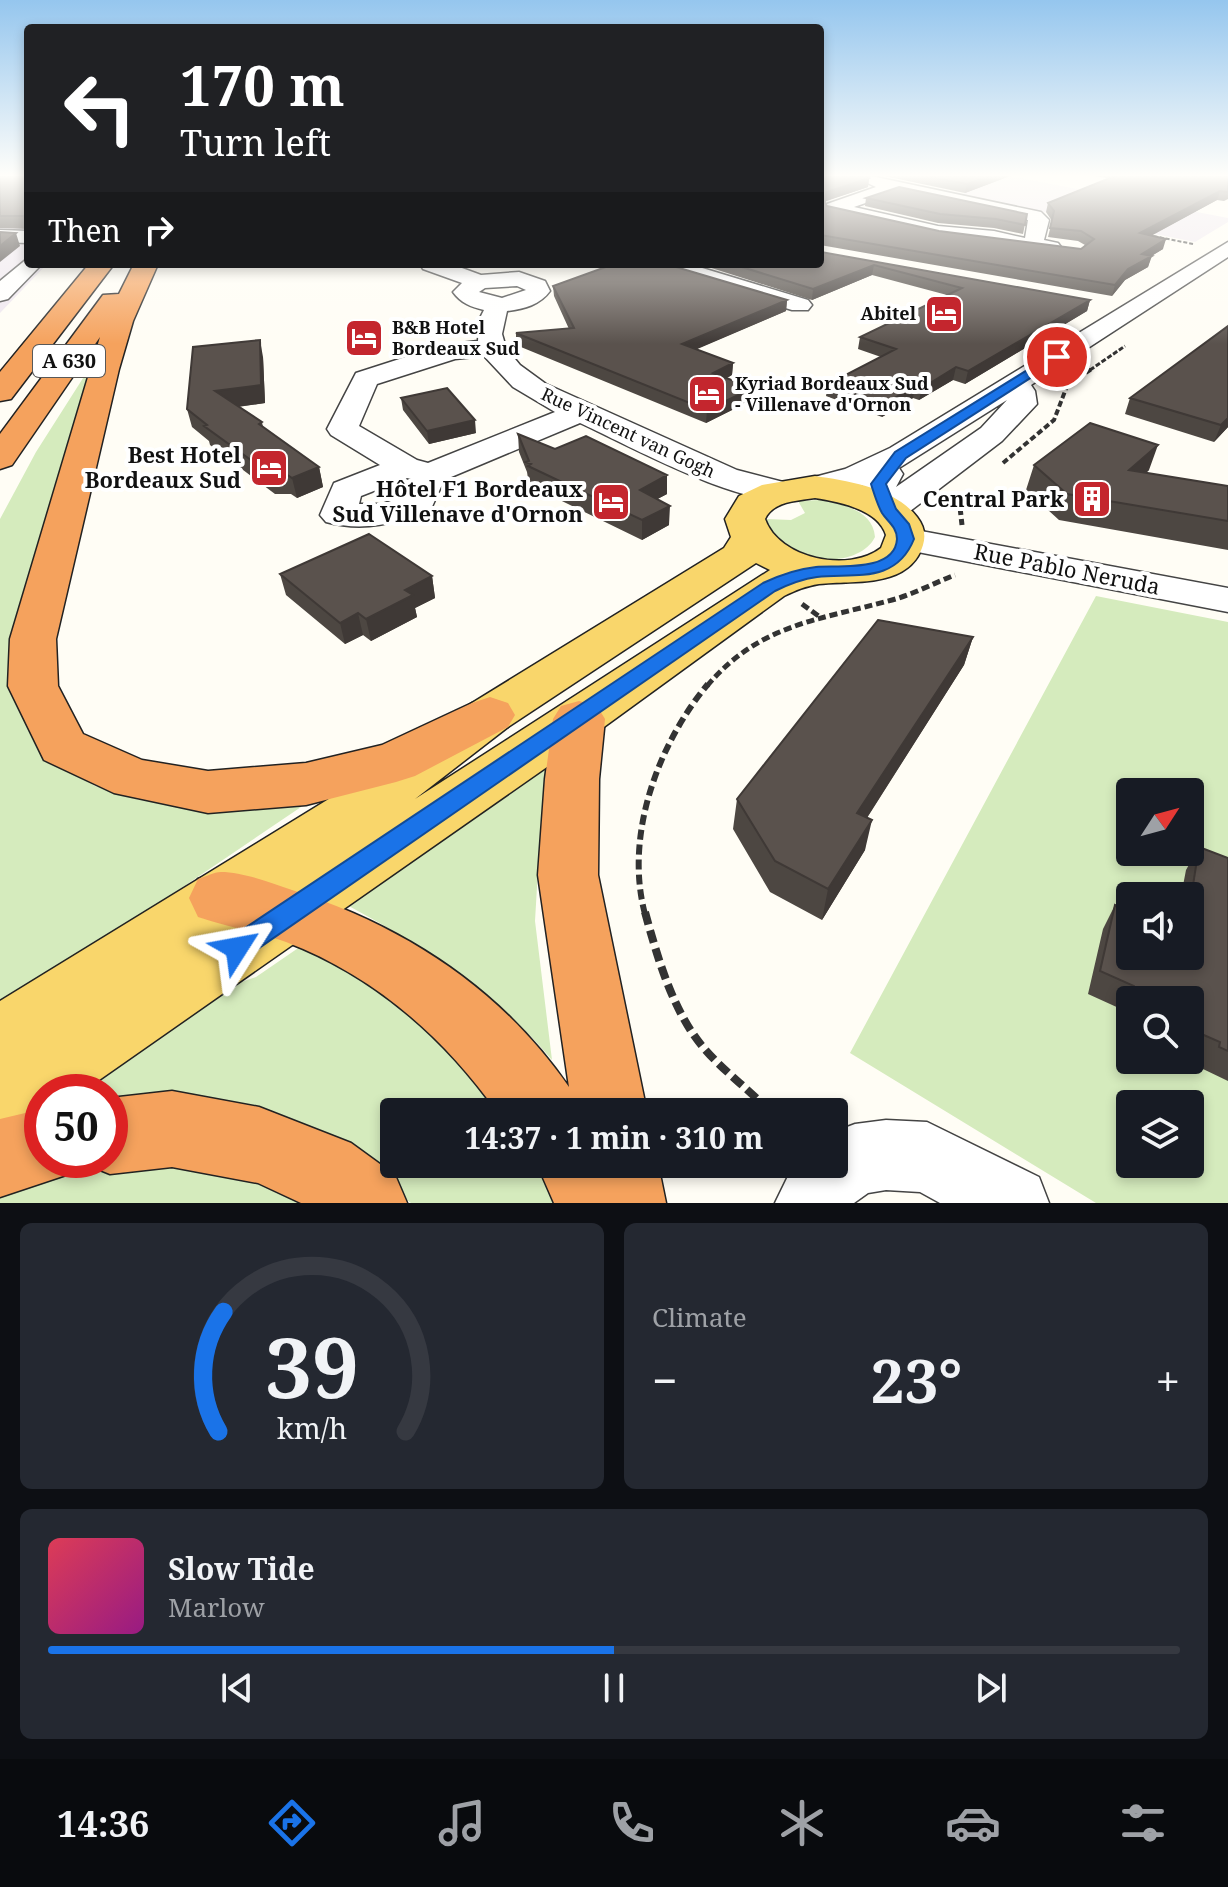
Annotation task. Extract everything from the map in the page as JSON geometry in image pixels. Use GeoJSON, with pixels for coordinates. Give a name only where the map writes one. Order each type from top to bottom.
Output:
{"type":"FeatureCollection","features":[{"type":"Feature","properties":{"kind":"highway","name":"A 630"},"geometry":{"type":"LineString","coordinates":[[0,392],[99,268]]}},
{"type":"Feature","properties":{"kind":"highway","name":"A 630"},"geometry":{"type":"LineString","coordinates":[[0,458],[136,268]]}},
{"type":"Feature","properties":{"kind":"highway"},"geometry":{"type":"LineString","coordinates":[[144,268],[119,321],[104,369],[33,639],[33,686],[63,747],[133,779],[208,792],[306,784],[396,762],[490,715]]}},
{"type":"Feature","properties":{"kind":"highway"},"geometry":{"type":"LineString","coordinates":[[579,719],[572,779],[568,875],[608,1098]]}},
{"type":"Feature","properties":{"kind":"highway"},"geometry":{"type":"LineString","coordinates":[[220,898],[286,915],[330,932],[404,972],[461,1015],[509,1066],[532,1098]]}},
{"type":"Feature","properties":{"kind":"highway"},"geometry":{"type":"LineString","coordinates":[[128,1134],[172,1129],[259,1145],[323,1171],[367,1203]]}},
{"type":"Feature","properties":{"kind":"highway"},"geometry":{"type":"LineString","coordinates":[[0,1158],[24,1152]]}},
{"type":"Feature","properties":{"kind":"highway"},"geometry":{"type":"LineString","coordinates":[[583,1178],[596,1203]]}},
{"type":"Feature","properties":{"kind":"highway"},"geometry":{"type":"LineString","coordinates":[[622,1178],[626,1203]]}},
{"type":"Feature","properties":{"kind":"main road"},"geometry":{"type":"LineString","coordinates":[[0,1040],[416,771],[490,715],[740,556],[773,507],[856,494],[897,525],[900,552],[878,566],[844,573],[818,572],[787,578],[769,587],[579,719],[0,1105]]}},
{"type":"Feature","properties":{"kind":"main road"},"geometry":{"type":"LineString","coordinates":[[773,507],[776,559],[818,572]]}},
{"type":"Feature","properties":{"kind":"street"},"geometry":{"type":"LineString","coordinates":[[940,232],[1078,250]]}},
{"type":"Feature","properties":{"kind":"street"},"geometry":{"type":"LineString","coordinates":[[1033,245],[1036,232]]}},
{"type":"Feature","properties":{"kind":"street"},"geometry":{"type":"LineString","coordinates":[[0,236],[24,237]]}},
{"type":"Feature","properties":{"kind":"street"},"geometry":{"type":"LineString","coordinates":[[773,507],[857,476],[901,455],[1228,248]]}},
{"type":"Feature","properties":{"kind":"street"},"geometry":{"type":"LineString","coordinates":[[0,294],[27,268]]}},
{"type":"Feature","properties":{"kind":"street"},"geometry":{"type":"LineString","coordinates":[[438,268],[486,296],[536,296],[539,291],[537,286],[519,279],[540,268]]}},
{"type":"Feature","properties":{"kind":"street"},"geometry":{"type":"LineString","coordinates":[[679,268],[800,305]]}},
{"type":"Feature","properties":{"kind":"street"},"geometry":{"type":"LineString","coordinates":[[699,274],[715,268]]}},
{"type":"Feature","properties":{"kind":"street"},"geometry":{"type":"LineString","coordinates":[[486,296],[472,327],[483,348],[435,356],[366,379],[342,429],[418,470],[571,416]]}},
{"type":"Feature","properties":{"kind":"street","name":"Rue Vincent van Gogh"},"geometry":{"type":"LineString","coordinates":[[483,348],[491,374],[511,390],[571,416],[707,488],[773,507]]}},
{"type":"Feature","properties":{"kind":"street"},"geometry":{"type":"LineString","coordinates":[[897,525],[906,494],[994,436],[1022,404],[1021,391],[1009,387]]}},
{"type":"Feature","properties":{"kind":"street"},"geometry":{"type":"LineString","coordinates":[[897,525],[878,484],[901,455]]}},
{"type":"Feature","properties":{"kind":"street","name":"Rue Pablo Neruda"},"geometry":{"type":"LineString","coordinates":[[897,525],[958,561],[1228,600]]}},
{"type":"Feature","properties":{"kind":"street"},"geometry":{"type":"LineString","coordinates":[[811,1203],[825,1180],[855,1159],[886,1155],[927,1157],[1013,1203]]}},
{"type":"Feature","properties":{"kind":"path"},"geometry":{"type":"LineString","coordinates":[[1140,233],[1198,245]]}},
{"type":"Feature","properties":{"kind":"path"},"geometry":{"type":"LineString","coordinates":[[1002,464],[1054,420],[1067,386],[1129,343]]}},
{"type":"Feature","properties":{"kind":"path"},"geometry":{"type":"LineString","coordinates":[[996,461],[1017,446],[1034,427]]}},
{"type":"Feature","properties":{"kind":"path"},"geometry":{"type":"LineString","coordinates":[[754,1098],[720,1067],[693,1034],[661,960],[639,886],[641,822],[653,777],[693,705],[727,664],[755,644],[795,625],[895,600],[958,561],[962,492],[972,486]]}},
{"type":"Feature","properties":{"kind":"shaded area"},"geometry":{"type":"Polygon","coordinates":[[[0,232],[24,232],[24,268],[43,268],[0,313],[0,232]]]}},
{"type":"Feature","properties":{"kind":"shaded area"},"geometry":{"type":"Polygon","coordinates":[[[1145,232],[1211,232],[1195,242],[1145,232]]]}},
{"type":"Feature","properties":{"kind":"green space"},"geometry":{"type":"Polygon","coordinates":[[[92,364],[18,650],[63,767],[95,786],[139,800],[188,805],[299,798],[301,807],[0,1011],[0,519],[36,452],[92,364]]]}},
{"type":"Feature","properties":{"kind":"green space"},"geometry":{"type":"Polygon","coordinates":[[[820,500],[847,506],[863,514],[869,520],[875,537],[869,546],[848,557],[810,558],[789,549],[767,527],[767,519],[791,520],[805,513],[798,501],[820,500]]]}},
{"type":"Feature","properties":{"kind":"green space"},"geometry":{"type":"Polygon","coordinates":[[[1096,596],[1228,622],[1228,1203],[1096,1203],[850,1053],[1096,596]]]}},
{"type":"Feature","properties":{"kind":"green space"},"geometry":{"type":"Polygon","coordinates":[[[555,762],[541,819],[535,921],[552,1060],[483,992],[430,954],[347,905],[555,762]]]}},
{"type":"Feature","properties":{"kind":"green space"},"geometry":{"type":"Polygon","coordinates":[[[307,942],[398,1000],[498,1098],[380,1098],[380,1178],[555,1178],[570,1203],[411,1203],[339,1151],[128,1113],[128,1074],[108,1074],[235,984],[256,977],[307,942]]]}},
{"type":"Feature","properties":{"kind":"green space"},"geometry":{"type":"Polygon","coordinates":[[[174,1158],[278,1187],[300,1203],[0,1203],[0,1184],[24,1177],[128,1178],[128,1162],[174,1158]]]}},
{"type":"Feature","properties":{"kind":"building"},"geometry":{"type":"Polygon","coordinates":[[[0,232],[16,233],[0,246],[0,232]]]}},
{"type":"Feature","properties":{"kind":"building"},"geometry":{"type":"Polygon","coordinates":[[[824,232],[948,232],[1081,249],[1094,239],[1083,232],[1142,232],[1166,239],[1142,254],[1152,256],[1128,269],[1115,285],[824,236],[824,232]]]}},
{"type":"Feature","properties":{"kind":"building"},"geometry":{"type":"Polygon","coordinates":[[[824,253],[1090,300],[968,371],[956,367],[922,388],[915,386],[884,404],[828,384],[896,349],[860,337],[962,288],[874,265],[813,289],[745,268],[824,268],[824,253]]]}},
{"type":"Feature","properties":{"kind":"building"},"geometry":{"type":"Polygon","coordinates":[[[603,268],[679,268],[787,300],[682,344],[733,363],[713,373],[753,388],[707,410],[516,333],[574,328],[553,286],[603,268]]]}},
{"type":"Feature","properties":{"kind":"building"},"geometry":{"type":"Polygon","coordinates":[[[1228,326],[1228,418],[1221,425],[1130,398],[1228,326]]]}},
{"type":"Feature","properties":{"kind":"building"},"geometry":{"type":"Polygon","coordinates":[[[260,340],[261,385],[215,391],[262,422],[259,424],[319,467],[292,478],[286,474],[270,474],[204,426],[207,425],[187,409],[193,347],[260,340]]]}},
{"type":"Feature","properties":{"kind":"building"},"geometry":{"type":"Polygon","coordinates":[[[447,388],[475,420],[427,431],[401,398],[447,388]]]}},
{"type":"Feature","properties":{"kind":"building"},"geometry":{"type":"Polygon","coordinates":[[[1090,423],[1158,445],[1129,470],[1228,486],[1228,521],[1067,494],[1034,465],[1090,423]]]}},
{"type":"Feature","properties":{"kind":"building"},"geometry":{"type":"Polygon","coordinates":[[[518,434],[555,449],[586,436],[667,475],[640,490],[670,506],[642,520],[528,466],[531,464],[526,462],[529,461],[518,434]]]}},
{"type":"Feature","properties":{"kind":"building"},"geometry":{"type":"Polygon","coordinates":[[[369,534],[432,576],[405,590],[413,595],[366,619],[358,613],[340,623],[280,574],[369,534]]]}},
{"type":"Feature","properties":{"kind":"building"},"geometry":{"type":"Polygon","coordinates":[[[878,620],[973,637],[857,813],[872,820],[828,889],[775,861],[737,799],[878,620]]]}},
{"type":"Feature","properties":{"kind":"building"},"geometry":{"type":"Polygon","coordinates":[[[1204,849],[1228,858],[1228,1051],[1219,1047],[1220,1042],[1204,1035],[1204,986],[1134,986],[1100,971],[1115,905],[1116,970],[1204,970],[1204,882],[1193,882],[1196,866],[1204,866],[1204,849]]]}},
{"type":"Feature","properties":{"kind":"place","name":"Abitel"},"geometry":{"type":"Point","coordinates":[944,314]}},
{"type":"Feature","properties":{"kind":"place","name":"B&B Hotel Bordeaux Sud"},"geometry":{"type":"Point","coordinates":[364,338]}},
{"type":"Feature","properties":{"kind":"place","name":"Kyriad Bordeaux Sud - Villenave d'Ornon"},"geometry":{"type":"Point","coordinates":[707,394]}},
{"type":"Feature","properties":{"kind":"place","name":"Best Hotel Bordeaux Sud"},"geometry":{"type":"Point","coordinates":[269,468]}},
{"type":"Feature","properties":{"kind":"place","name":"Central Park"},"geometry":{"type":"Point","coordinates":[1092,499]}},
{"type":"Feature","properties":{"kind":"place","name":"Hôtel F1 Bordeaux Sud Villenave d'Ornon"},"geometry":{"type":"Point","coordinates":[611,502]}},
{"type":"Feature","properties":{"kind":"route"},"geometry":{"type":"LineString","coordinates":[[237,948],[579,719],[769,587],[787,578],[818,572],[869,570],[888,562],[900,552],[905,539],[901,524],[889,511],[878,484],[901,455],[1057,357]]}}]}
